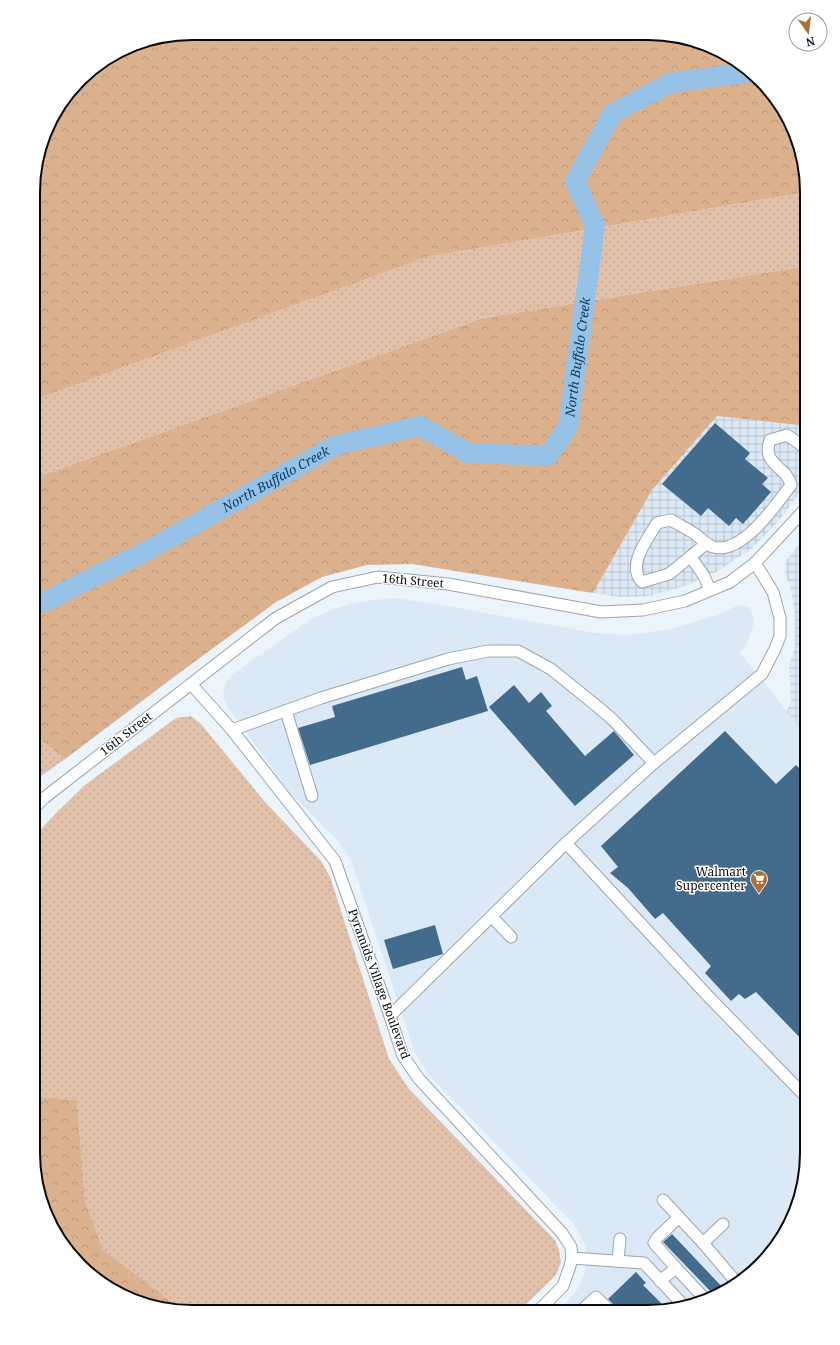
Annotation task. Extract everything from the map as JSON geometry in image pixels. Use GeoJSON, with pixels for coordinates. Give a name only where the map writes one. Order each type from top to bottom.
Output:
{"type":"FeatureCollection","features":[{"type":"Feature","properties":{"kind":"street"},"geometry":{"type":"LineString","coordinates":[[707,542],[669,574],[642,582],[637,577],[636,560],[657,523],[671,520],[694,533],[707,542],[713,547],[730,547],[742,541],[772,510],[791,485],[790,480],[772,461],[768,447],[770,440],[787,435],[800,444]]}},
{"type":"Feature","properties":{"kind":"street","name":"16th Street"},"geometry":{"type":"LineString","coordinates":[[40,802],[276,618],[332,587],[378,577],[448,584],[601,612],[643,610],[685,601],[730,582],[755,563],[800,515]]}},
{"type":"Feature","properties":{"kind":"street"},"geometry":{"type":"LineString","coordinates":[[691,556],[704,576],[710,590]]}},
{"type":"Feature","properties":{"kind":"street"},"geometry":{"type":"LineString","coordinates":[[390,1016],[566,843],[654,763],[762,674],[780,636],[780,618],[773,592],[755,563]]}},
{"type":"Feature","properties":{"kind":"street"},"geometry":{"type":"LineString","coordinates":[[232,730],[448,659],[488,651],[518,652],[551,670],[598,707],[613,720],[654,763]]}},
{"type":"Feature","properties":{"kind":"street","name":"Pyramids Village Boulevard"},"geometry":{"type":"LineString","coordinates":[[191,684],[232,730],[335,861],[403,1056],[420,1079],[562,1233],[571,1247],[572,1258]]}},
{"type":"Feature","properties":{"kind":"street"},"geometry":{"type":"LineString","coordinates":[[286,711],[312,796]]}},
{"type":"Feature","properties":{"kind":"street"},"geometry":{"type":"LineString","coordinates":[[566,843],[707,995],[800,1091]]}},
{"type":"Feature","properties":{"kind":"street"},"geometry":{"type":"LineString","coordinates":[[492,917],[511,937]]}},
{"type":"Feature","properties":{"kind":"street"},"geometry":{"type":"LineString","coordinates":[[663,1200],[734,1278]]}},
{"type":"Feature","properties":{"kind":"street"},"geometry":{"type":"LineString","coordinates":[[678,1218],[654,1243],[701,1295]]}},
{"type":"Feature","properties":{"kind":"street"},"geometry":{"type":"LineString","coordinates":[[703,1243],[722,1224]]}},
{"type":"Feature","properties":{"kind":"street"},"geometry":{"type":"LineString","coordinates":[[618,1261],[620,1239]]}},
{"type":"Feature","properties":{"kind":"street"},"geometry":{"type":"LineString","coordinates":[[544,1305],[563,1286],[572,1258],[644,1263],[680,1302]]}},
{"type":"Feature","properties":{"kind":"street"},"geometry":{"type":"LineString","coordinates":[[660,1281],[676,1268]]}},
{"type":"Feature","properties":{"kind":"street"},"geometry":{"type":"LineString","coordinates":[[587,1305],[596,1297],[604,1305]]}},
{"type":"Feature","properties":{"kind":"shaded area"},"geometry":{"type":"Polygon","coordinates":[[[800,193],[800,267],[483,318],[40,476],[40,398],[427,257],[800,193]]]}},
{"type":"Feature","properties":{"kind":"shaded area"},"geometry":{"type":"Polygon","coordinates":[[[717,416],[800,425],[800,492],[777,523],[751,549],[718,571],[685,586],[650,596],[621,597],[593,593],[652,490],[717,416]]]}},
{"type":"Feature","properties":{"kind":"shaded area"},"geometry":{"type":"Polygon","coordinates":[[[800,544],[800,728],[787,712],[791,700],[789,665],[795,648],[795,615],[790,585],[785,575],[786,561],[800,544]]]}},
{"type":"Feature","properties":{"kind":"shaded area"},"geometry":{"type":"Polygon","coordinates":[[[394,598],[443,605],[594,633],[629,635],[671,629],[718,615],[738,605],[750,607],[754,622],[747,644],[740,653],[800,727],[800,1163],[792,1202],[780,1229],[769,1246],[741,1274],[724,1285],[697,1297],[668,1304],[563,1305],[579,1287],[585,1272],[586,1247],[581,1236],[573,1223],[428,1074],[415,1053],[351,860],[339,842],[288,790],[227,706],[223,694],[227,681],[233,674],[311,619],[334,609],[358,602],[394,598]]]}},
{"type":"Feature","properties":{"kind":"shaded area"},"geometry":{"type":"Polygon","coordinates":[[[191,716],[201,724],[265,802],[321,861],[330,877],[389,1059],[409,1089],[555,1240],[559,1250],[561,1262],[556,1275],[525,1305],[175,1304],[103,1250],[85,1200],[77,1100],[40,1097],[40,830],[85,785],[176,718],[191,716]]]}},
{"type":"Feature","properties":{"kind":"shaded area"},"geometry":{"type":"Polygon","coordinates":[[[40,740],[65,759],[40,777],[40,740]]]}},
{"type":"Feature","properties":{"kind":"green space"},"geometry":{"type":"Polygon","coordinates":[[[182,40],[668,41],[697,48],[724,60],[741,71],[769,99],[780,116],[795,153],[799,172],[800,193],[427,257],[40,398],[40,182],[45,153],[60,116],[71,99],[99,71],[116,60],[143,48],[182,40]]]}},
{"type":"Feature","properties":{"kind":"green space"},"geometry":{"type":"Polygon","coordinates":[[[800,267],[800,425],[717,416],[652,490],[593,593],[412,564],[367,565],[322,577],[276,602],[65,759],[40,740],[40,476],[483,318],[800,267]]]}},
{"type":"Feature","properties":{"kind":"green space"},"geometry":{"type":"Polygon","coordinates":[[[40,1097],[77,1100],[85,1200],[103,1250],[175,1304],[143,1297],[116,1285],[99,1274],[71,1246],[60,1229],[48,1202],[43,1183],[40,1163],[40,1097]]]}},
{"type":"Feature","properties":{"kind":"building"},"geometry":{"type":"Polygon","coordinates":[[[715,423],[750,453],[745,459],[768,478],[762,484],[771,492],[743,524],[736,518],[729,526],[708,508],[701,516],[662,484],[715,423]]]}},
{"type":"Feature","properties":{"kind":"building"},"geometry":{"type":"Polygon","coordinates":[[[462,667],[466,680],[477,676],[488,711],[310,765],[298,728],[335,717],[332,706],[462,667]]]}},
{"type":"Feature","properties":{"kind":"building"},"geometry":{"type":"Polygon","coordinates":[[[514,685],[529,703],[541,692],[552,706],[546,711],[585,756],[614,731],[634,755],[575,806],[489,707],[514,685]]]}},
{"type":"Feature","properties":{"kind":"building"},"geometry":{"type":"Polygon","coordinates":[[[725,731],[776,784],[796,765],[800,769],[800,1038],[756,992],[745,999],[739,994],[731,1001],[705,973],[711,966],[663,913],[655,919],[628,888],[610,873],[618,867],[601,846],[725,731]]]}},
{"type":"Feature","properties":{"kind":"building"},"geometry":{"type":"Polygon","coordinates":[[[435,925],[443,954],[393,969],[384,940],[435,925]]]}},
{"type":"Feature","properties":{"kind":"building"},"geometry":{"type":"Polygon","coordinates":[[[672,1234],[721,1286],[710,1291],[663,1242],[672,1234]]]}},
{"type":"Feature","properties":{"kind":"building"},"geometry":{"type":"Polygon","coordinates":[[[636,1272],[646,1283],[643,1285],[663,1305],[614,1305],[608,1299],[636,1272]]]}},
{"type":"Feature","properties":{"kind":"waterway","name":"North Buffalo Creek"},"geometry":{"type":"LineString","coordinates":[[40,603],[51,599],[143,553],[336,445],[420,426],[468,453],[548,456],[568,427],[595,226],[575,181],[613,113],[670,83],[743,73]]}},
{"type":"Feature","properties":{"kind":"place","name":"Walmart Supercenter"},"geometry":{"type":"Point","coordinates":[759,894]}}]}
